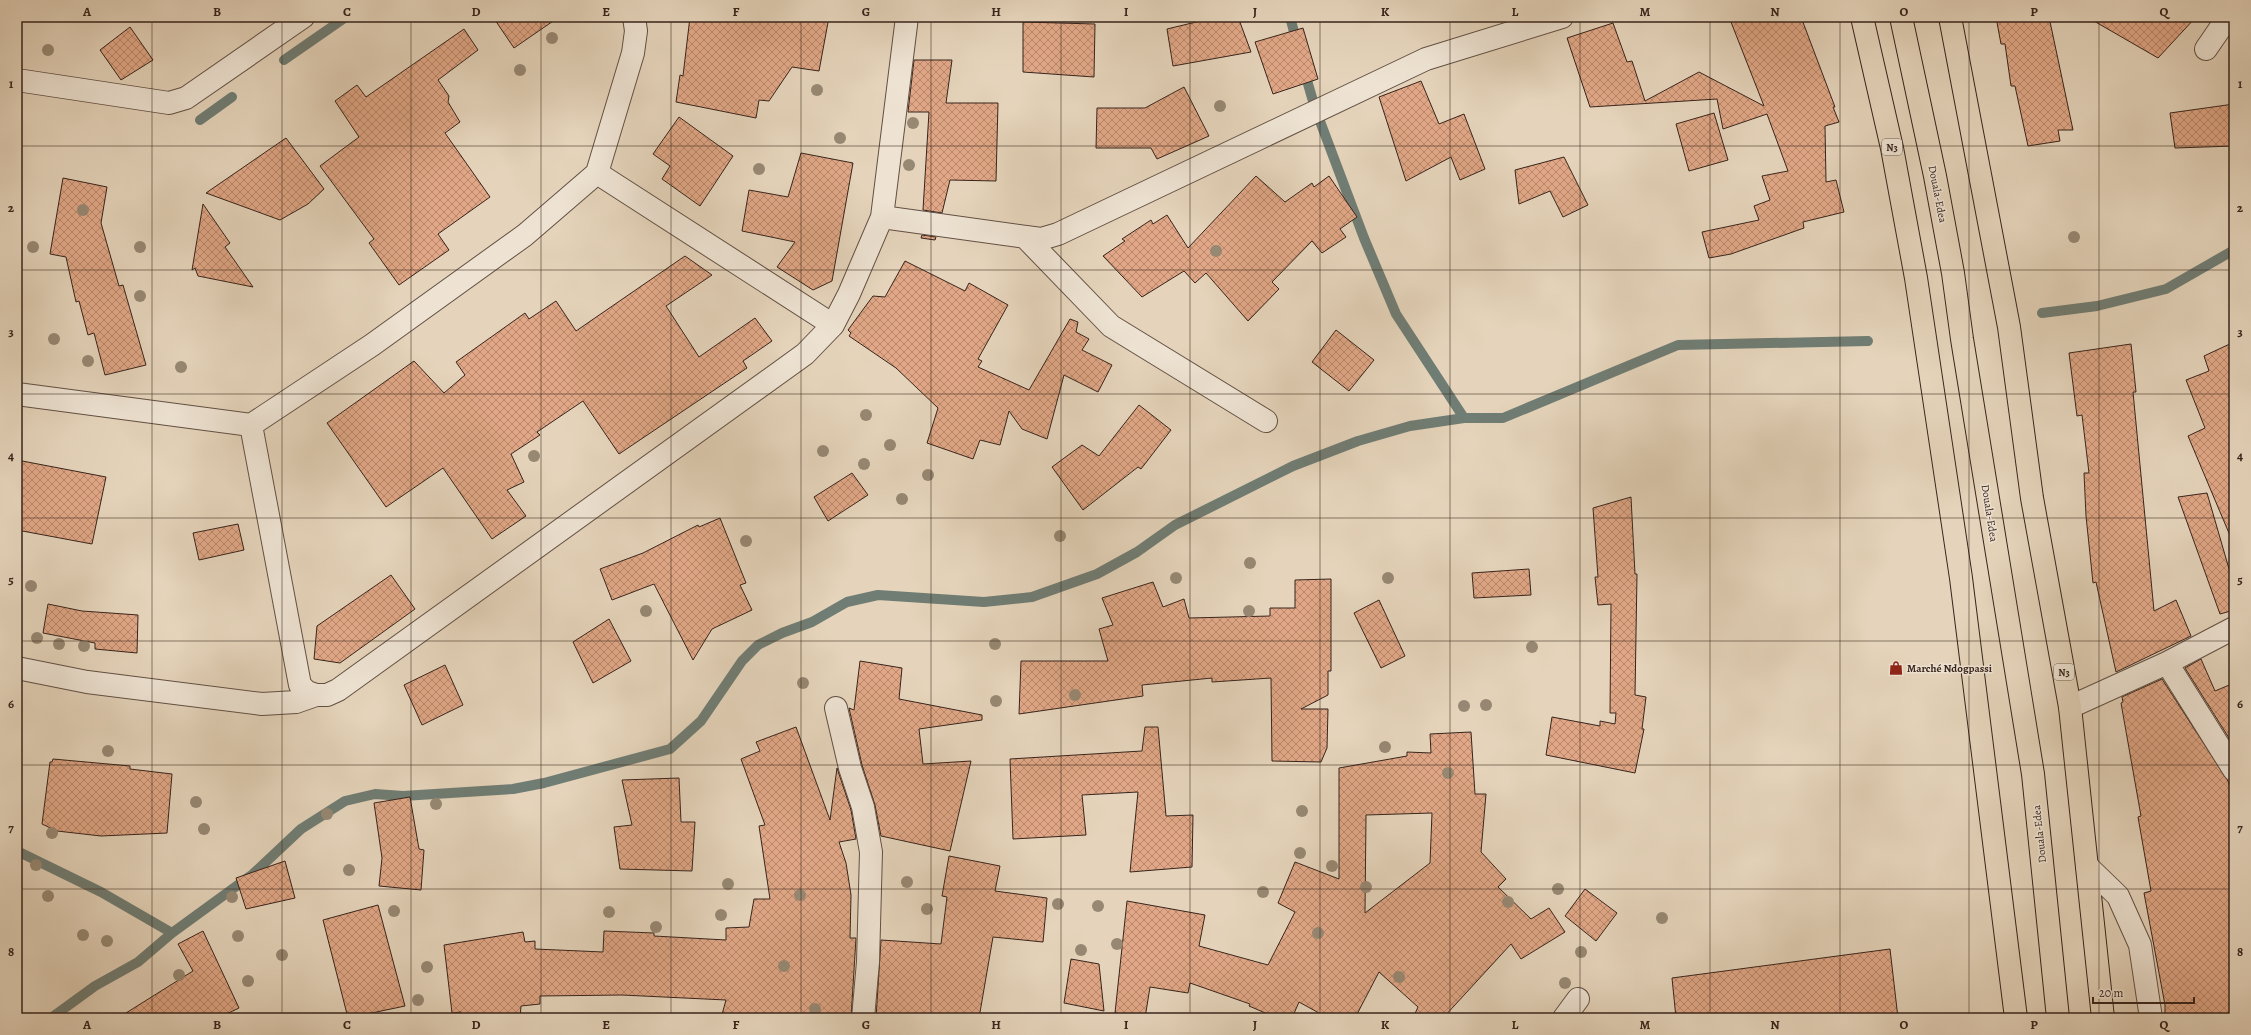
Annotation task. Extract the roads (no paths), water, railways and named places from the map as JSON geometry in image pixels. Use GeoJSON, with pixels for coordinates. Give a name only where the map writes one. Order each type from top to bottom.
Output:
{"type":"FeatureCollection","features":[{"type":"Feature","properties":{"kind":"main road","name":"N3"},"geometry":{"type":"LineString","coordinates":[[1862,17],[1892,148],[1917,286],[1961,578],[2016,1018]]}},
{"type":"Feature","properties":{"kind":"main road","name":"Douala-Edea"},"geometry":{"type":"LineString","coordinates":[[1901,17],[1953,274],[1962,339],[2032,766],[2058,1016]]}},
{"type":"Feature","properties":{"kind":"main road","name":"N3"},"geometry":{"type":"LineString","coordinates":[[1950,17],[2009,327],[2032,498],[2070,707],[2103,1018]]}},
{"type":"Feature","properties":{"kind":"street"},"geometry":{"type":"LineString","coordinates":[[17,80],[169,103],[186,98],[303,17]]}},
{"type":"Feature","properties":{"kind":"street"},"geometry":{"type":"LineString","coordinates":[[17,394],[251,425],[372,345],[525,235],[596,173],[633,53],[636,31],[634,17]]}},
{"type":"Feature","properties":{"kind":"street"},"geometry":{"type":"LineString","coordinates":[[251,425],[300,685],[307,692],[316,695],[327,695],[344,686],[805,354],[833,325],[882,217],[907,17]]}},
{"type":"Feature","properties":{"kind":"street"},"geometry":{"type":"LineString","coordinates":[[882,217],[1041,239],[1058,234],[1426,59],[1562,17]]}},
{"type":"Feature","properties":{"kind":"street"},"geometry":{"type":"LineString","coordinates":[[2206,49],[2228,17]]}},
{"type":"Feature","properties":{"kind":"street"},"geometry":{"type":"LineString","coordinates":[[596,173],[833,325]]}},
{"type":"Feature","properties":{"kind":"street"},"geometry":{"type":"LineString","coordinates":[[1025,237],[1111,326],[1266,421]]}},
{"type":"Feature","properties":{"kind":"street"},"geometry":{"type":"LineString","coordinates":[[2070,707],[2167,663],[2234,628]]}},
{"type":"Feature","properties":{"kind":"street"},"geometry":{"type":"LineString","coordinates":[[2167,663],[2234,770]]}},
{"type":"Feature","properties":{"kind":"street"},"geometry":{"type":"LineString","coordinates":[[17,668],[87,682],[262,704],[296,702],[316,695]]}},
{"type":"Feature","properties":{"kind":"street"},"geometry":{"type":"LineString","coordinates":[[836,708],[850,768],[863,806],[871,852],[868,962],[863,1018]]}},
{"type":"Feature","properties":{"kind":"street"},"geometry":{"type":"LineString","coordinates":[[2087,866],[2118,896],[2140,945],[2151,1018]]}},
{"type":"Feature","properties":{"kind":"street"},"geometry":{"type":"LineString","coordinates":[[1564,1018],[1578,999]]}},
{"type":"Feature","properties":{"kind":"waterway"},"geometry":{"type":"LineString","coordinates":[[284,60],[346,17]]}},
{"type":"Feature","properties":{"kind":"waterway"},"geometry":{"type":"LineString","coordinates":[[1290,17],[1297,43]]}},
{"type":"Feature","properties":{"kind":"waterway"},"geometry":{"type":"LineString","coordinates":[[1304,70],[1315,108],[1364,238],[1396,314],[1464,418]]}},
{"type":"Feature","properties":{"kind":"waterway"},"geometry":{"type":"LineString","coordinates":[[200,120],[232,97]]}},
{"type":"Feature","properties":{"kind":"waterway"},"geometry":{"type":"LineString","coordinates":[[2042,313],[2097,306],[2166,289],[2234,250]]}},
{"type":"Feature","properties":{"kind":"waterway"},"geometry":{"type":"LineString","coordinates":[[51,1018],[95,986],[138,962],[172,933],[253,874],[301,829],[345,801],[375,794],[403,796],[513,789],[544,783],[670,749],[701,721],[742,661],[758,645],[782,633],[812,622],[847,602],[878,595],[984,602],[1032,597],[1097,574],[1137,552],[1175,525],[1293,466],[1358,441],[1410,426],[1464,418],[1503,418],[1678,345],[1868,341]]}},
{"type":"Feature","properties":{"kind":"waterway"},"geometry":{"type":"LineString","coordinates":[[17,851],[101,892],[172,933]]}},
{"type":"Feature","properties":{"kind":"place","name":"Marché Ndogpassi"},"geometry":{"type":"Point","coordinates":[1896,668]}}]}
